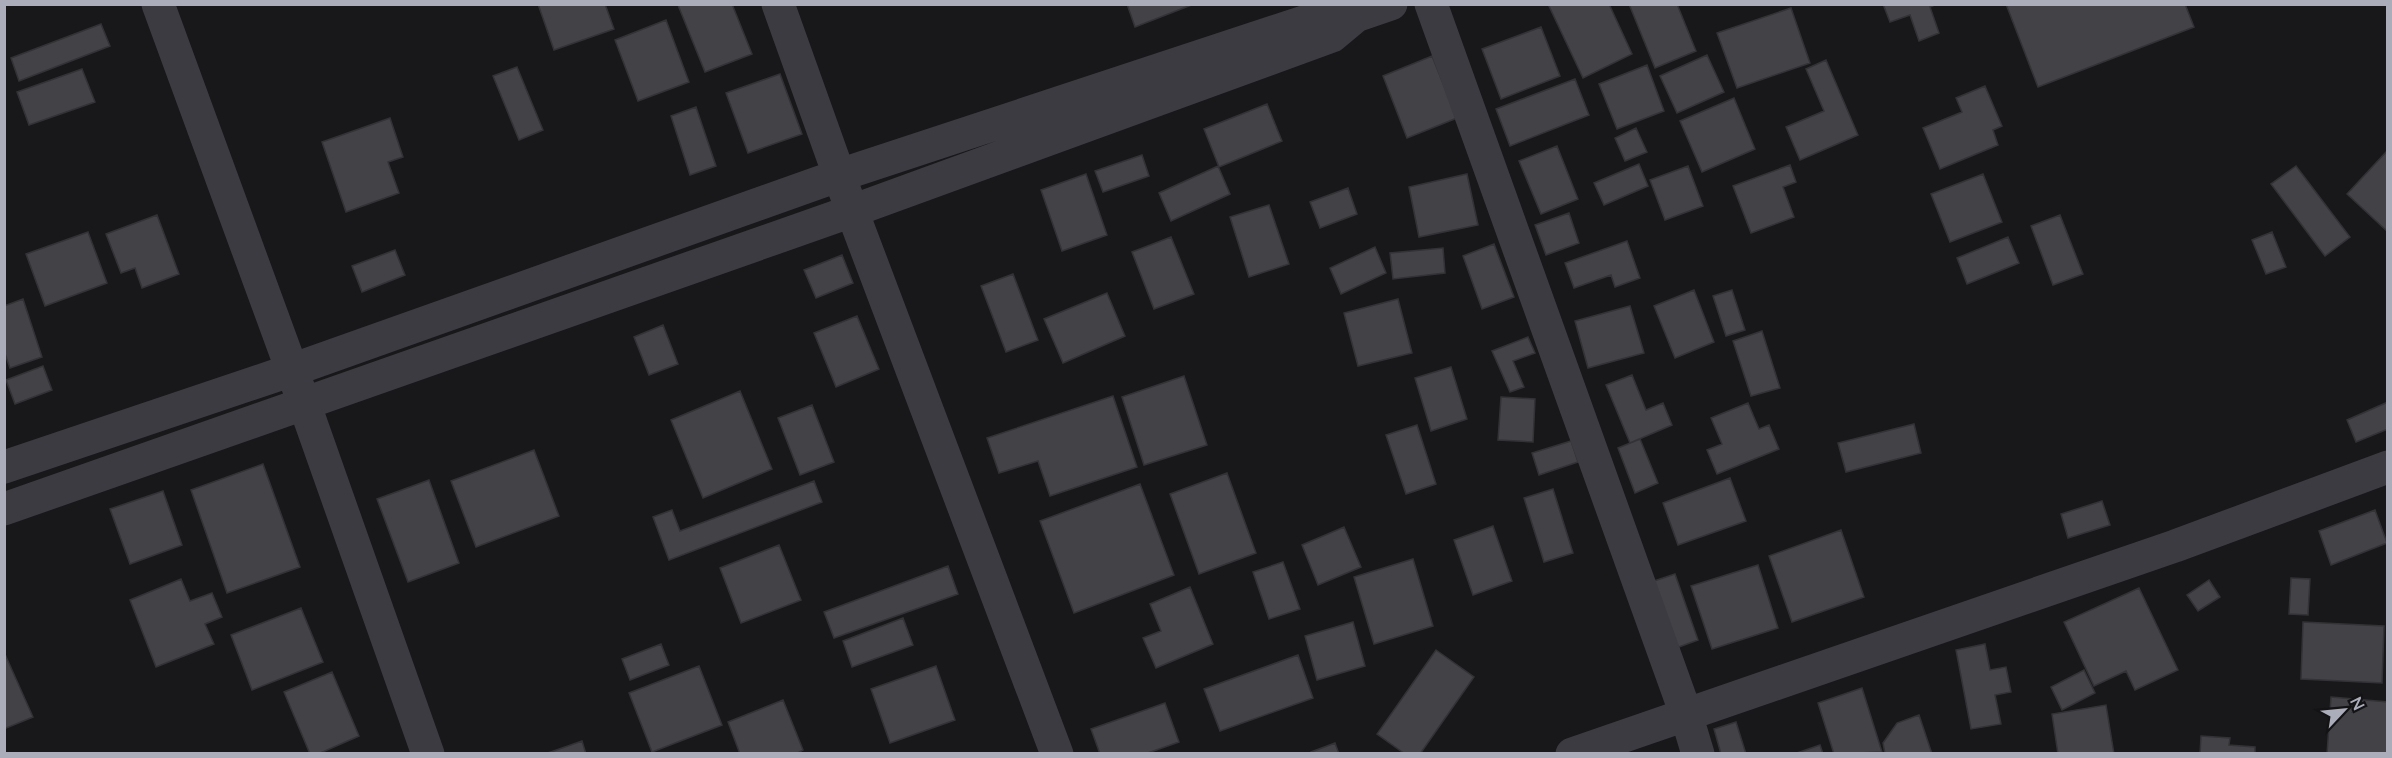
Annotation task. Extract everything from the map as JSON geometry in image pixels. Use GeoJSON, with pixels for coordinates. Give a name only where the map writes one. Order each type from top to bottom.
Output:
{"type":"FeatureCollection","features":[{"type":"Feature","properties":{"kind":"street"},"geometry":{"type":"LineString","coordinates":[[158,4],[304,403],[428,753]]}},
{"type":"Feature","properties":{"kind":"street"},"geometry":{"type":"LineString","coordinates":[[778,4],[852,211],[1058,753]]}},
{"type":"Feature","properties":{"kind":"street"},"geometry":{"type":"LineString","coordinates":[[4,509],[852,211],[1332,36],[1356,16],[1391,4]]}},
{"type":"Feature","properties":{"kind":"street"},"geometry":{"type":"LineString","coordinates":[[1431,4],[1698,753]]}},
{"type":"Feature","properties":{"kind":"street"},"geometry":{"type":"LineString","coordinates":[[4,467],[292,370],[840,175],[1328,14],[1356,16]]}},
{"type":"Feature","properties":{"kind":"street"},"geometry":{"type":"LineString","coordinates":[[1572,753],[2175,546],[2388,466]]}},
{"type":"Feature","properties":{"kind":"building"},"geometry":{"type":"Polygon","coordinates":[[[538,4],[605,4],[614,29],[554,50],[538,4]]]}},
{"type":"Feature","properties":{"kind":"building"},"geometry":{"type":"Polygon","coordinates":[[[732,4],[752,54],[705,72],[678,5],[732,4]]]}},
{"type":"Feature","properties":{"kind":"building"},"geometry":{"type":"Polygon","coordinates":[[[1127,4],[1194,4],[1135,27],[1127,4]]]}},
{"type":"Feature","properties":{"kind":"building"},"geometry":{"type":"Polygon","coordinates":[[[1548,4],[1609,4],[1632,54],[1583,78],[1548,4]]]}},
{"type":"Feature","properties":{"kind":"building"},"geometry":{"type":"Polygon","coordinates":[[[1629,4],[1677,4],[1696,51],[1655,68],[1629,4]]]}},
{"type":"Feature","properties":{"kind":"building"},"geometry":{"type":"Polygon","coordinates":[[[1883,4],[1937,4],[1930,7],[1939,33],[1919,41],[1910,15],[1890,22],[1883,4]]]}},
{"type":"Feature","properties":{"kind":"building"},"geometry":{"type":"Polygon","coordinates":[[[2006,4],[2185,4],[2194,27],[2038,87],[2006,4]]]}},
{"type":"Feature","properties":{"kind":"building"},"geometry":{"type":"Polygon","coordinates":[[[1791,8],[1810,63],[1737,88],[1717,33],[1791,8]]]}},
{"type":"Feature","properties":{"kind":"building"},"geometry":{"type":"Polygon","coordinates":[[[666,20],[689,82],[638,101],[615,40],[666,20]]]}},
{"type":"Feature","properties":{"kind":"building"},"geometry":{"type":"Polygon","coordinates":[[[101,24],[110,46],[19,81],[11,58],[101,24]]]}},
{"type":"Feature","properties":{"kind":"building"},"geometry":{"type":"Polygon","coordinates":[[[1541,27],[1560,76],[1501,99],[1482,49],[1541,27]]]}},
{"type":"Feature","properties":{"kind":"building"},"geometry":{"type":"Polygon","coordinates":[[[1707,55],[1724,92],[1677,113],[1660,76],[1707,55]]]}},
{"type":"Feature","properties":{"kind":"building"},"geometry":{"type":"Polygon","coordinates":[[[1432,56],[1457,118],[1407,138],[1383,76],[1432,56]]]}},
{"type":"Feature","properties":{"kind":"building"},"geometry":{"type":"Polygon","coordinates":[[[1826,60],[1858,135],[1800,160],[1786,127],[1824,111],[1806,69],[1826,60]]]}},
{"type":"Feature","properties":{"kind":"building"},"geometry":{"type":"Polygon","coordinates":[[[1647,65],[1664,111],[1617,129],[1599,84],[1647,65]]]}},
{"type":"Feature","properties":{"kind":"building"},"geometry":{"type":"Polygon","coordinates":[[[517,67],[543,130],[519,140],[493,76],[517,67]]]}},
{"type":"Feature","properties":{"kind":"building"},"geometry":{"type":"Polygon","coordinates":[[[82,69],[95,102],[29,125],[17,92],[82,69]]]}},
{"type":"Feature","properties":{"kind":"building"},"geometry":{"type":"Polygon","coordinates":[[[780,74],[802,134],[748,153],[726,93],[780,74]]]}},
{"type":"Feature","properties":{"kind":"building"},"geometry":{"type":"Polygon","coordinates":[[[1575,79],[1589,115],[1510,146],[1496,109],[1575,79]]]}},
{"type":"Feature","properties":{"kind":"building"},"geometry":{"type":"Polygon","coordinates":[[[1985,86],[2002,126],[1993,130],[1998,145],[1940,169],[1923,128],[1962,112],[1956,98],[1985,86]]]}},
{"type":"Feature","properties":{"kind":"building"},"geometry":{"type":"Polygon","coordinates":[[[1734,98],[1755,149],[1702,172],[1680,121],[1734,98]]]}},
{"type":"Feature","properties":{"kind":"building"},"geometry":{"type":"Polygon","coordinates":[[[1267,104],[1282,141],[1219,167],[1204,129],[1267,104]]]}},
{"type":"Feature","properties":{"kind":"building"},"geometry":{"type":"Polygon","coordinates":[[[696,107],[716,166],[690,175],[671,116],[696,107]]]}},
{"type":"Feature","properties":{"kind":"building"},"geometry":{"type":"Polygon","coordinates":[[[390,118],[403,157],[388,162],[399,193],[346,212],[322,142],[390,118]]]}},
{"type":"Feature","properties":{"kind":"building"},"geometry":{"type":"Polygon","coordinates":[[[1636,128],[1647,152],[1625,161],[1615,138],[1636,128]]]}},
{"type":"Feature","properties":{"kind":"building"},"geometry":{"type":"Polygon","coordinates":[[[1557,146],[1578,199],[1541,214],[1519,161],[1557,146]]]}},
{"type":"Feature","properties":{"kind":"building"},"geometry":{"type":"Polygon","coordinates":[[[2388,150],[2388,232],[2347,194],[2388,150]]]}},
{"type":"Feature","properties":{"kind":"building"},"geometry":{"type":"Polygon","coordinates":[[[1142,155],[1149,176],[1103,192],[1095,171],[1142,155]]]}},
{"type":"Feature","properties":{"kind":"building"},"geometry":{"type":"Polygon","coordinates":[[[1639,164],[1648,186],[1604,205],[1594,183],[1639,164]]]}},
{"type":"Feature","properties":{"kind":"building"},"geometry":{"type":"Polygon","coordinates":[[[1790,165],[1796,182],[1783,187],[1794,217],[1751,233],[1733,186],[1790,165]]]}},
{"type":"Feature","properties":{"kind":"building"},"geometry":{"type":"Polygon","coordinates":[[[1218,166],[1230,194],[1171,221],[1159,193],[1218,166]]]}},
{"type":"Feature","properties":{"kind":"building"},"geometry":{"type":"Polygon","coordinates":[[[1688,166],[1703,206],[1665,220],[1650,180],[1688,166]]]}},
{"type":"Feature","properties":{"kind":"building"},"geometry":{"type":"Polygon","coordinates":[[[2296,166],[2350,237],[2325,256],[2271,184],[2296,166]]]}},
{"type":"Feature","properties":{"kind":"building"},"geometry":{"type":"Polygon","coordinates":[[[1086,174],[1107,235],[1062,251],[1041,190],[1086,174]]]}},
{"type":"Feature","properties":{"kind":"building"},"geometry":{"type":"Polygon","coordinates":[[[1467,174],[1478,225],[1419,237],[1409,187],[1467,174]]]}},
{"type":"Feature","properties":{"kind":"building"},"geometry":{"type":"Polygon","coordinates":[[[1983,174],[2002,222],[1950,242],[1931,194],[1983,174]]]}},
{"type":"Feature","properties":{"kind":"building"},"geometry":{"type":"Polygon","coordinates":[[[1348,188],[1357,214],[1320,228],[1310,202],[1348,188]]]}},
{"type":"Feature","properties":{"kind":"building"},"geometry":{"type":"Polygon","coordinates":[[[1269,205],[1289,264],[1249,277],[1230,217],[1269,205]]]}},
{"type":"Feature","properties":{"kind":"building"},"geometry":{"type":"Polygon","coordinates":[[[1569,213],[1579,243],[1546,255],[1535,225],[1569,213]]]}},
{"type":"Feature","properties":{"kind":"building"},"geometry":{"type":"Polygon","coordinates":[[[157,215],[179,274],[142,288],[135,268],[121,273],[106,234],[157,215]]]}},
{"type":"Feature","properties":{"kind":"building"},"geometry":{"type":"Polygon","coordinates":[[[2060,215],[2083,274],[2053,285],[2031,226],[2060,215]]]}},
{"type":"Feature","properties":{"kind":"building"},"geometry":{"type":"Polygon","coordinates":[[[88,232],[107,283],[45,306],[26,254],[88,232]]]}},
{"type":"Feature","properties":{"kind":"building"},"geometry":{"type":"Polygon","coordinates":[[[2272,232],[2286,267],[2266,274],[2252,240],[2272,232]]]}},
{"type":"Feature","properties":{"kind":"building"},"geometry":{"type":"Polygon","coordinates":[[[1171,237],[1194,294],[1154,309],[1132,252],[1171,237]]]}},
{"type":"Feature","properties":{"kind":"building"},"geometry":{"type":"Polygon","coordinates":[[[2008,237],[2019,263],[1967,284],[1957,258],[2008,237]]]}},
{"type":"Feature","properties":{"kind":"building"},"geometry":{"type":"Polygon","coordinates":[[[1627,241],[1640,278],[1615,287],[1611,275],[1574,288],[1565,263],[1627,241]]]}},
{"type":"Feature","properties":{"kind":"building"},"geometry":{"type":"Polygon","coordinates":[[[1494,244],[1514,297],[1482,309],[1463,256],[1494,244]]]}},
{"type":"Feature","properties":{"kind":"building"},"geometry":{"type":"Polygon","coordinates":[[[1375,247],[1386,273],[1341,294],[1330,268],[1375,247]]]}},
{"type":"Feature","properties":{"kind":"building"},"geometry":{"type":"Polygon","coordinates":[[[1443,248],[1445,273],[1393,279],[1390,253],[1443,248]]]}},
{"type":"Feature","properties":{"kind":"building"},"geometry":{"type":"Polygon","coordinates":[[[395,250],[405,275],[362,292],[352,266],[395,250]]]}},
{"type":"Feature","properties":{"kind":"building"},"geometry":{"type":"Polygon","coordinates":[[[842,255],[853,283],[816,298],[804,270],[842,255]]]}},
{"type":"Feature","properties":{"kind":"building"},"geometry":{"type":"Polygon","coordinates":[[[1013,274],[1038,340],[1006,352],[981,286],[1013,274]]]}},
{"type":"Feature","properties":{"kind":"building"},"geometry":{"type":"Polygon","coordinates":[[[1694,290],[1714,342],[1675,358],[1654,306],[1694,290]]]}},
{"type":"Feature","properties":{"kind":"building"},"geometry":{"type":"Polygon","coordinates":[[[1732,290],[1745,330],[1726,336],[1713,296],[1732,290]]]}},
{"type":"Feature","properties":{"kind":"building"},"geometry":{"type":"Polygon","coordinates":[[[1107,293],[1125,336],[1063,363],[1044,319],[1107,293]]]}},
{"type":"Feature","properties":{"kind":"building"},"geometry":{"type":"Polygon","coordinates":[[[23,299],[42,357],[10,368],[4,351],[4,306],[23,299]]]}},
{"type":"Feature","properties":{"kind":"building"},"geometry":{"type":"Polygon","coordinates":[[[1398,299],[1412,353],[1358,366],[1344,313],[1398,299]]]}},
{"type":"Feature","properties":{"kind":"building"},"geometry":{"type":"Polygon","coordinates":[[[1630,306],[1644,353],[1588,368],[1575,321],[1630,306]]]}},
{"type":"Feature","properties":{"kind":"building"},"geometry":{"type":"Polygon","coordinates":[[[857,316],[879,369],[836,387],[814,333],[857,316]]]}},
{"type":"Feature","properties":{"kind":"building"},"geometry":{"type":"Polygon","coordinates":[[[663,325],[678,364],[649,375],[634,337],[663,325]]]}},
{"type":"Feature","properties":{"kind":"building"},"geometry":{"type":"Polygon","coordinates":[[[1762,331],[1780,388],[1751,396],[1733,341],[1762,331]]]}},
{"type":"Feature","properties":{"kind":"building"},"geometry":{"type":"Polygon","coordinates":[[[1528,337],[1535,353],[1513,361],[1524,387],[1510,392],[1492,351],[1528,337]]]}},
{"type":"Feature","properties":{"kind":"building"},"geometry":{"type":"Polygon","coordinates":[[[43,366],[52,390],[15,404],[6,380],[43,366]]]}},
{"type":"Feature","properties":{"kind":"building"},"geometry":{"type":"Polygon","coordinates":[[[1451,367],[1467,419],[1431,431],[1415,378],[1451,367]]]}},
{"type":"Feature","properties":{"kind":"building"},"geometry":{"type":"Polygon","coordinates":[[[1632,375],[1646,410],[1663,403],[1672,425],[1630,443],[1606,385],[1632,375]]]}},
{"type":"Feature","properties":{"kind":"building"},"geometry":{"type":"Polygon","coordinates":[[[1184,376],[1207,445],[1144,465],[1122,397],[1184,376]]]}},
{"type":"Feature","properties":{"kind":"building"},"geometry":{"type":"Polygon","coordinates":[[[740,391],[772,469],[703,498],[671,420],[740,391]]]}},
{"type":"Feature","properties":{"kind":"building"},"geometry":{"type":"Polygon","coordinates":[[[1113,396],[1137,467],[1050,496],[1038,461],[999,473],[987,438],[1113,396]]]}},
{"type":"Feature","properties":{"kind":"building"},"geometry":{"type":"Polygon","coordinates":[[[1501,397],[1535,399],[1533,442],[1498,440],[1501,397]]]}},
{"type":"Feature","properties":{"kind":"building"},"geometry":{"type":"Polygon","coordinates":[[[2388,402],[2388,429],[2356,442],[2347,420],[2388,402]]]}},
{"type":"Feature","properties":{"kind":"building"},"geometry":{"type":"Polygon","coordinates":[[[1748,403],[1759,429],[1769,425],[1779,449],[1717,474],[1707,450],[1722,444],[1711,418],[1748,403]]]}},
{"type":"Feature","properties":{"kind":"building"},"geometry":{"type":"Polygon","coordinates":[[[812,405],[834,462],[800,475],[778,418],[812,405]]]}},
{"type":"Feature","properties":{"kind":"building"},"geometry":{"type":"Polygon","coordinates":[[[1914,424],[1921,453],[1846,472],[1838,443],[1914,424]]]}},
{"type":"Feature","properties":{"kind":"building"},"geometry":{"type":"Polygon","coordinates":[[[1417,425],[1436,484],[1406,494],[1386,435],[1417,425]]]}},
{"type":"Feature","properties":{"kind":"building"},"geometry":{"type":"Polygon","coordinates":[[[1640,439],[1658,483],[1635,493],[1618,448],[1640,439]]]}},
{"type":"Feature","properties":{"kind":"building"},"geometry":{"type":"Polygon","coordinates":[[[1571,441],[1578,462],[1539,475],[1532,453],[1571,441]]]}},
{"type":"Feature","properties":{"kind":"building"},"geometry":{"type":"Polygon","coordinates":[[[534,450],[559,516],[476,547],[451,481],[534,450]]]}},
{"type":"Feature","properties":{"kind":"building"},"geometry":{"type":"Polygon","coordinates":[[[263,464],[300,567],[227,593],[191,490],[263,464]]]}},
{"type":"Feature","properties":{"kind":"building"},"geometry":{"type":"Polygon","coordinates":[[[1227,473],[1256,553],[1199,574],[1170,494],[1227,473]]]}},
{"type":"Feature","properties":{"kind":"building"},"geometry":{"type":"Polygon","coordinates":[[[1730,478],[1746,521],[1678,545],[1663,503],[1730,478]]]}},
{"type":"Feature","properties":{"kind":"building"},"geometry":{"type":"Polygon","coordinates":[[[429,480],[459,563],[408,582],[377,499],[429,480]]]}},
{"type":"Feature","properties":{"kind":"building"},"geometry":{"type":"Polygon","coordinates":[[[814,481],[822,502],[669,560],[653,517],[672,510],[680,531],[814,481]]]}},
{"type":"Feature","properties":{"kind":"building"},"geometry":{"type":"Polygon","coordinates":[[[1140,484],[1174,575],[1074,613],[1040,521],[1140,484]]]}},
{"type":"Feature","properties":{"kind":"building"},"geometry":{"type":"Polygon","coordinates":[[[1553,489],[1573,553],[1544,562],[1524,498],[1553,489]]]}},
{"type":"Feature","properties":{"kind":"building"},"geometry":{"type":"Polygon","coordinates":[[[163,491],[182,545],[130,564],[110,509],[163,491]]]}},
{"type":"Feature","properties":{"kind":"building"},"geometry":{"type":"Polygon","coordinates":[[[2102,501],[2110,525],[2068,538],[2061,514],[2102,501]]]}},
{"type":"Feature","properties":{"kind":"building"},"geometry":{"type":"Polygon","coordinates":[[[2375,510],[2387,543],[2331,565],[2319,531],[2375,510]]]}},
{"type":"Feature","properties":{"kind":"building"},"geometry":{"type":"Polygon","coordinates":[[[1493,526],[1512,581],[1473,595],[1454,540],[1493,526]]]}},
{"type":"Feature","properties":{"kind":"building"},"geometry":{"type":"Polygon","coordinates":[[[1344,527],[1361,567],[1318,585],[1302,545],[1344,527]]]}},
{"type":"Feature","properties":{"kind":"building"},"geometry":{"type":"Polygon","coordinates":[[[1841,530],[1864,597],[1792,622],[1769,556],[1841,530]]]}},
{"type":"Feature","properties":{"kind":"building"},"geometry":{"type":"Polygon","coordinates":[[[779,545],[801,600],[741,623],[720,568],[779,545]]]}},
{"type":"Feature","properties":{"kind":"building"},"geometry":{"type":"Polygon","coordinates":[[[1413,559],[1433,626],[1374,644],[1354,577],[1413,559]]]}},
{"type":"Feature","properties":{"kind":"building"},"geometry":{"type":"Polygon","coordinates":[[[1283,562],[1300,609],[1269,619],[1253,572],[1283,562]]]}},
{"type":"Feature","properties":{"kind":"building"},"geometry":{"type":"Polygon","coordinates":[[[1758,565],[1778,628],[1712,649],[1691,586],[1758,565]]]}},
{"type":"Feature","properties":{"kind":"building"},"geometry":{"type":"Polygon","coordinates":[[[948,566],[958,594],[834,638],[824,612],[948,566]]]}},
{"type":"Feature","properties":{"kind":"building"},"geometry":{"type":"Polygon","coordinates":[[[1675,574],[1698,640],[1668,651],[1645,584],[1675,574]]]}},
{"type":"Feature","properties":{"kind":"building"},"geometry":{"type":"Polygon","coordinates":[[[2291,578],[2310,579],[2308,615],[2289,614],[2291,578]]]}},
{"type":"Feature","properties":{"kind":"building"},"geometry":{"type":"Polygon","coordinates":[[[181,579],[190,601],[212,593],[222,617],[205,624],[214,644],[156,667],[130,600],[181,579]]]}},
{"type":"Feature","properties":{"kind":"building"},"geometry":{"type":"Polygon","coordinates":[[[2209,580],[2220,597],[2198,611],[2187,595],[2209,580]]]}},
{"type":"Feature","properties":{"kind":"building"},"geometry":{"type":"Polygon","coordinates":[[[1190,587],[1213,644],[1156,668],[1143,638],[1161,631],[1150,604],[1190,587]]]}},
{"type":"Feature","properties":{"kind":"building"},"geometry":{"type":"Polygon","coordinates":[[[2139,588],[2178,670],[2135,690],[2126,671],[2094,686],[2064,622],[2139,588]]]}},
{"type":"Feature","properties":{"kind":"building"},"geometry":{"type":"Polygon","coordinates":[[[301,608],[323,662],[252,690],[231,635],[301,608]]]}},
{"type":"Feature","properties":{"kind":"building"},"geometry":{"type":"Polygon","coordinates":[[[903,618],[913,645],[852,667],[843,641],[903,618]]]}},
{"type":"Feature","properties":{"kind":"building"},"geometry":{"type":"Polygon","coordinates":[[[1353,622],[1365,666],[1317,680],[1305,636],[1353,622]]]}},
{"type":"Feature","properties":{"kind":"building"},"geometry":{"type":"Polygon","coordinates":[[[2303,622],[2384,626],[2382,683],[2301,679],[2303,622]]]}},
{"type":"Feature","properties":{"kind":"building"},"geometry":{"type":"Polygon","coordinates":[[[661,644],[669,665],[630,680],[622,659],[661,644]]]}},
{"type":"Feature","properties":{"kind":"building"},"geometry":{"type":"Polygon","coordinates":[[[1985,644],[1990,670],[2006,667],[2011,692],[1995,695],[2001,724],[1971,729],[1956,650],[1985,644]]]}},
{"type":"Feature","properties":{"kind":"building"},"geometry":{"type":"Polygon","coordinates":[[[1436,650],[1474,677],[1420,754],[1405,754],[1377,734],[1436,650]]]}},
{"type":"Feature","properties":{"kind":"building"},"geometry":{"type":"Polygon","coordinates":[[[4,652],[33,717],[4,729],[4,652]]]}},
{"type":"Feature","properties":{"kind":"building"},"geometry":{"type":"Polygon","coordinates":[[[1298,655],[1313,698],[1220,731],[1204,689],[1298,655]]]}},
{"type":"Feature","properties":{"kind":"building"},"geometry":{"type":"Polygon","coordinates":[[[699,666],[722,725],[652,752],[629,693],[699,666]]]}},
{"type":"Feature","properties":{"kind":"building"},"geometry":{"type":"Polygon","coordinates":[[[936,666],[955,720],[890,743],[871,689],[936,666]]]}},
{"type":"Feature","properties":{"kind":"building"},"geometry":{"type":"Polygon","coordinates":[[[2084,670],[2095,693],[2062,710],[2051,687],[2084,670]]]}},
{"type":"Feature","properties":{"kind":"building"},"geometry":{"type":"Polygon","coordinates":[[[332,672],[359,736],[318,754],[310,754],[284,692],[332,672]]]}},
{"type":"Feature","properties":{"kind":"building"},"geometry":{"type":"Polygon","coordinates":[[[1862,688],[1882,752],[1834,754],[1818,703],[1862,688]]]}},
{"type":"Feature","properties":{"kind":"building"},"geometry":{"type":"Polygon","coordinates":[[[2331,697],[2388,702],[2388,754],[2327,754],[2331,697]]]}},
{"type":"Feature","properties":{"kind":"building"},"geometry":{"type":"Polygon","coordinates":[[[783,700],[803,750],[796,754],[740,754],[728,722],[783,700]]]}},
{"type":"Feature","properties":{"kind":"building"},"geometry":{"type":"Polygon","coordinates":[[[1165,703],[1179,742],[1145,754],[1100,754],[1091,729],[1165,703]]]}},
{"type":"Feature","properties":{"kind":"building"},"geometry":{"type":"Polygon","coordinates":[[[2106,705],[2114,754],[2058,754],[2052,714],[2106,705]]]}},
{"type":"Feature","properties":{"kind":"building"},"geometry":{"type":"Polygon","coordinates":[[[1919,715],[1932,754],[1885,754],[1883,743],[1897,723],[1919,715]]]}},
{"type":"Feature","properties":{"kind":"building"},"geometry":{"type":"Polygon","coordinates":[[[1736,722],[1746,754],[1721,754],[1714,729],[1736,722]]]}},
{"type":"Feature","properties":{"kind":"building"},"geometry":{"type":"Polygon","coordinates":[[[2201,736],[2230,738],[2229,745],[2255,747],[2255,754],[2200,754],[2201,736]]]}},
{"type":"Feature","properties":{"kind":"building"},"geometry":{"type":"Polygon","coordinates":[[[582,741],[586,754],[545,754],[582,741]]]}},
{"type":"Feature","properties":{"kind":"building"},"geometry":{"type":"Polygon","coordinates":[[[1335,743],[1339,754],[1312,754],[1311,752],[1335,743]]]}},
{"type":"Feature","properties":{"kind":"building"},"geometry":{"type":"Polygon","coordinates":[[[1820,745],[1823,754],[1794,754],[1820,745]]]}}]}
